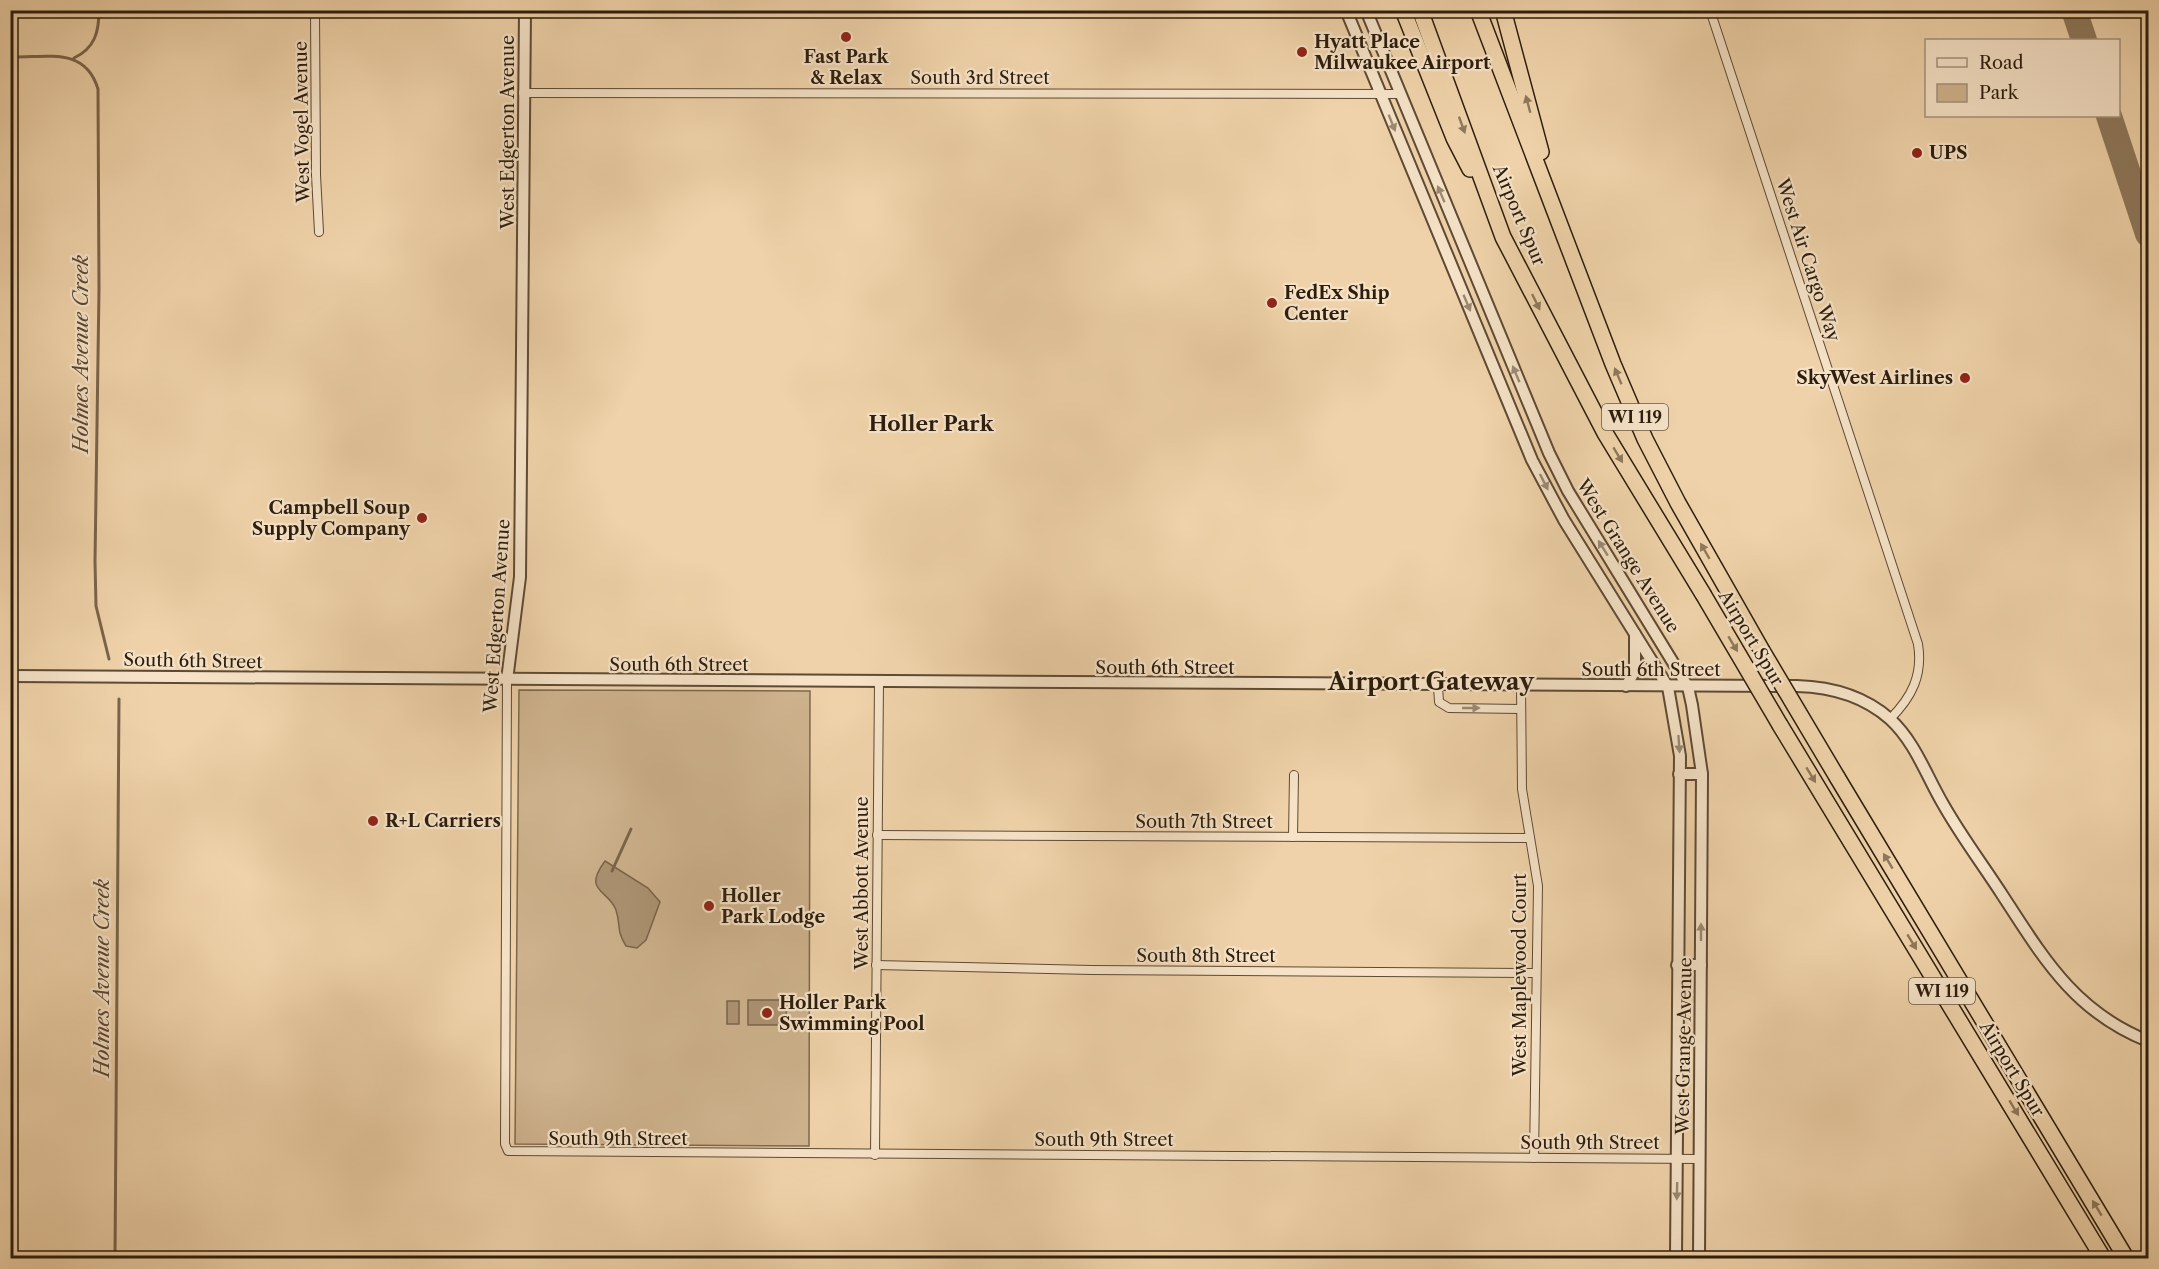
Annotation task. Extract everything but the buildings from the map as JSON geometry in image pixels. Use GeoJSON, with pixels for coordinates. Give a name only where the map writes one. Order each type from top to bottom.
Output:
{"type":"FeatureCollection","features":[{"type":"Feature","properties":{"kind":"highway"},"geometry":{"type":"LineString","coordinates":[[1403,10],[1454,138],[1503,237]]}},
{"type":"Feature","properties":{"kind":"highway","name":"Airport Spur"},"geometry":{"type":"LineString","coordinates":[[1420,10],[1503,237],[1605,433],[2103,1258]]}},
{"type":"Feature","properties":{"kind":"highway","name":"Airport Spur"},"geometry":{"type":"LineString","coordinates":[[1478,10],[1613,364],[1645,439],[1761,649],[2126,1258]]}},
{"type":"Feature","properties":{"kind":"highway"},"geometry":{"type":"LineString","coordinates":[[1503,10],[1560,222]]}},
{"type":"Feature","properties":{"kind":"street","name":"West Vogel Avenue"},"geometry":{"type":"LineString","coordinates":[[315,10],[315,168],[319,232]]}},
{"type":"Feature","properties":{"kind":"street","name":"West Edgerton Avenue"},"geometry":{"type":"LineString","coordinates":[[508,1151],[505,1144],[507,680],[520,577],[525,10]]}},
{"type":"Feature","properties":{"kind":"street","name":"West Grange Avenue"},"geometry":{"type":"LineString","coordinates":[[1346,10],[1517,423],[1553,500],[1668,687],[1678,735],[1679,774],[1676,1258]]}},
{"type":"Feature","properties":{"kind":"street","name":"West Grange Avenue"},"geometry":{"type":"LineString","coordinates":[[1365,10],[1534,416],[1568,491],[1688,687],[1702,774],[1699,1258]]}},
{"type":"Feature","properties":{"kind":"street","name":"West Air Cargo Way"},"geometry":{"type":"LineString","coordinates":[[1710,10],[1918,644],[1920,659],[1918,677],[1911,694],[1890,719]]}},
{"type":"Feature","properties":{"kind":"street","name":"South 3rd Street"},"geometry":{"type":"LineString","coordinates":[[524,93],[1400,94]]}},
{"type":"Feature","properties":{"kind":"street"},"geometry":{"type":"LineString","coordinates":[[1409,164],[1426,158]]}},
{"type":"Feature","properties":{"kind":"street"},"geometry":{"type":"LineString","coordinates":[[1517,423],[1534,416]]}},
{"type":"Feature","properties":{"kind":"street"},"geometry":{"type":"LineString","coordinates":[[1626,686],[1635,671],[1635,631]]}},
{"type":"Feature","properties":{"kind":"street","name":"South 6th Street"},"geometry":{"type":"LineString","coordinates":[[10,676],[1438,686],[1797,686],[1832,689],[1863,701],[1890,719],[1914,748],[1942,802],[2054,973],[2079,1000],[2103,1018],[2148,1041]]}},
{"type":"Feature","properties":{"kind":"street","name":"West Abbott Avenue"},"geometry":{"type":"LineString","coordinates":[[875,1155],[879,682]]}},
{"type":"Feature","properties":{"kind":"street"},"geometry":{"type":"LineString","coordinates":[[1438,686],[1439,702],[1449,708],[1521,709]]}},
{"type":"Feature","properties":{"kind":"street","name":"West Maplewood Court"},"geometry":{"type":"LineString","coordinates":[[1521,686],[1522,789],[1538,886],[1534,1158]]}},
{"type":"Feature","properties":{"kind":"street"},"geometry":{"type":"LineString","coordinates":[[1679,774],[1702,774]]}},
{"type":"Feature","properties":{"kind":"street"},"geometry":{"type":"LineString","coordinates":[[1293,837],[1294,775]]}},
{"type":"Feature","properties":{"kind":"street","name":"South 7th Street"},"geometry":{"type":"LineString","coordinates":[[878,835],[1530,838]]}},
{"type":"Feature","properties":{"kind":"street","name":"South 8th Street"},"geometry":{"type":"LineString","coordinates":[[876,965],[1103,970],[1536,973]]}},
{"type":"Feature","properties":{"kind":"street"},"geometry":{"type":"LineString","coordinates":[[1677,965],[1701,965]]}},
{"type":"Feature","properties":{"kind":"street","name":"South 9th Street"},"geometry":{"type":"LineString","coordinates":[[508,1151],[1699,1159]]}},
{"type":"Feature","properties":{"kind":"green space"},"geometry":{"type":"Polygon","coordinates":[[[519,690],[810,691],[809,1146],[515,1144],[519,690]]]}},
{"type":"Feature","properties":{"kind":"shaded area"},"geometry":{"type":"Polygon","coordinates":[[[605,861],[648,888],[660,902],[646,940],[637,948],[626,946],[620,932],[616,910],[596,885],[599,871],[605,861]]]}},
{"type":"Feature","properties":{"kind":"shaded area","name":"Holler Park Swimming Pool"},"geometry":{"type":"Polygon","coordinates":[[[748,1000],[786,1000],[786,1025],[748,1025],[748,1000]]]}},
{"type":"Feature","properties":{"kind":"shaded area"},"geometry":{"type":"Polygon","coordinates":[[[727,1001],[739,1001],[739,1024],[727,1024],[727,1001]]]}},
{"type":"Feature","properties":{"kind":"waterway","name":"Holmes Avenue Creek"},"geometry":{"type":"LineString","coordinates":[[74,58],[91,44],[97,32],[99,10]]}},
{"type":"Feature","properties":{"kind":"waterway","name":"Holmes Avenue Creek"},"geometry":{"type":"LineString","coordinates":[[10,57],[51,56],[74,60],[92,75],[98,89],[99,289],[95,562],[96,606],[109,659]]}},
{"type":"Feature","properties":{"kind":"waterway","name":"Holmes Avenue Creek"},"geometry":{"type":"LineString","coordinates":[[115,1258],[119,699]]}},
{"type":"Feature","properties":{"kind":"waterway"},"geometry":{"type":"LineString","coordinates":[[612,871],[631,829]]}},
{"type":"Feature","properties":{"kind":"taxiway"},"geometry":{"type":"LineString","coordinates":[[2074,10],[2084,39]]}},
{"type":"Feature","properties":{"kind":"taxiway"},"geometry":{"type":"LineString","coordinates":[[2109,117],[2148,234]]}},
{"type":"Feature","properties":{"kind":"place","name":"Fast Park & Relax"},"geometry":{"type":"Point","coordinates":[846,37]}},
{"type":"Feature","properties":{"kind":"place","name":"Hyatt Place Milwaukee Airport"},"geometry":{"type":"Point","coordinates":[1302,52]}},
{"type":"Feature","properties":{"kind":"place","name":"UPS"},"geometry":{"type":"Point","coordinates":[1917,153]}},
{"type":"Feature","properties":{"kind":"place","name":"FedEx Ship Center"},"geometry":{"type":"Point","coordinates":[1272,303]}},
{"type":"Feature","properties":{"kind":"place","name":"SkyWest Airlines"},"geometry":{"type":"Point","coordinates":[1965,378]}},
{"type":"Feature","properties":{"kind":"place","name":"Campbell Soup Supply Company"},"geometry":{"type":"Point","coordinates":[422,518]}},
{"type":"Feature","properties":{"kind":"place","name":"R+L Carriers"},"geometry":{"type":"Point","coordinates":[373,821]}},
{"type":"Feature","properties":{"kind":"place","name":"Holler Park Lodge"},"geometry":{"type":"Point","coordinates":[709,906]}},
{"type":"Feature","properties":{"kind":"place","name":"Holler Park Swimming Pool"},"geometry":{"type":"Point","coordinates":[767,1013]}},
{"type":"Feature","properties":{"kind":"district","name":"Holler Park"},"geometry":{"type":"Point","coordinates":[931,424]}},
{"type":"Feature","properties":{"kind":"district","name":"Airport Gateway"},"geometry":{"type":"Point","coordinates":[1431,682]}}]}
